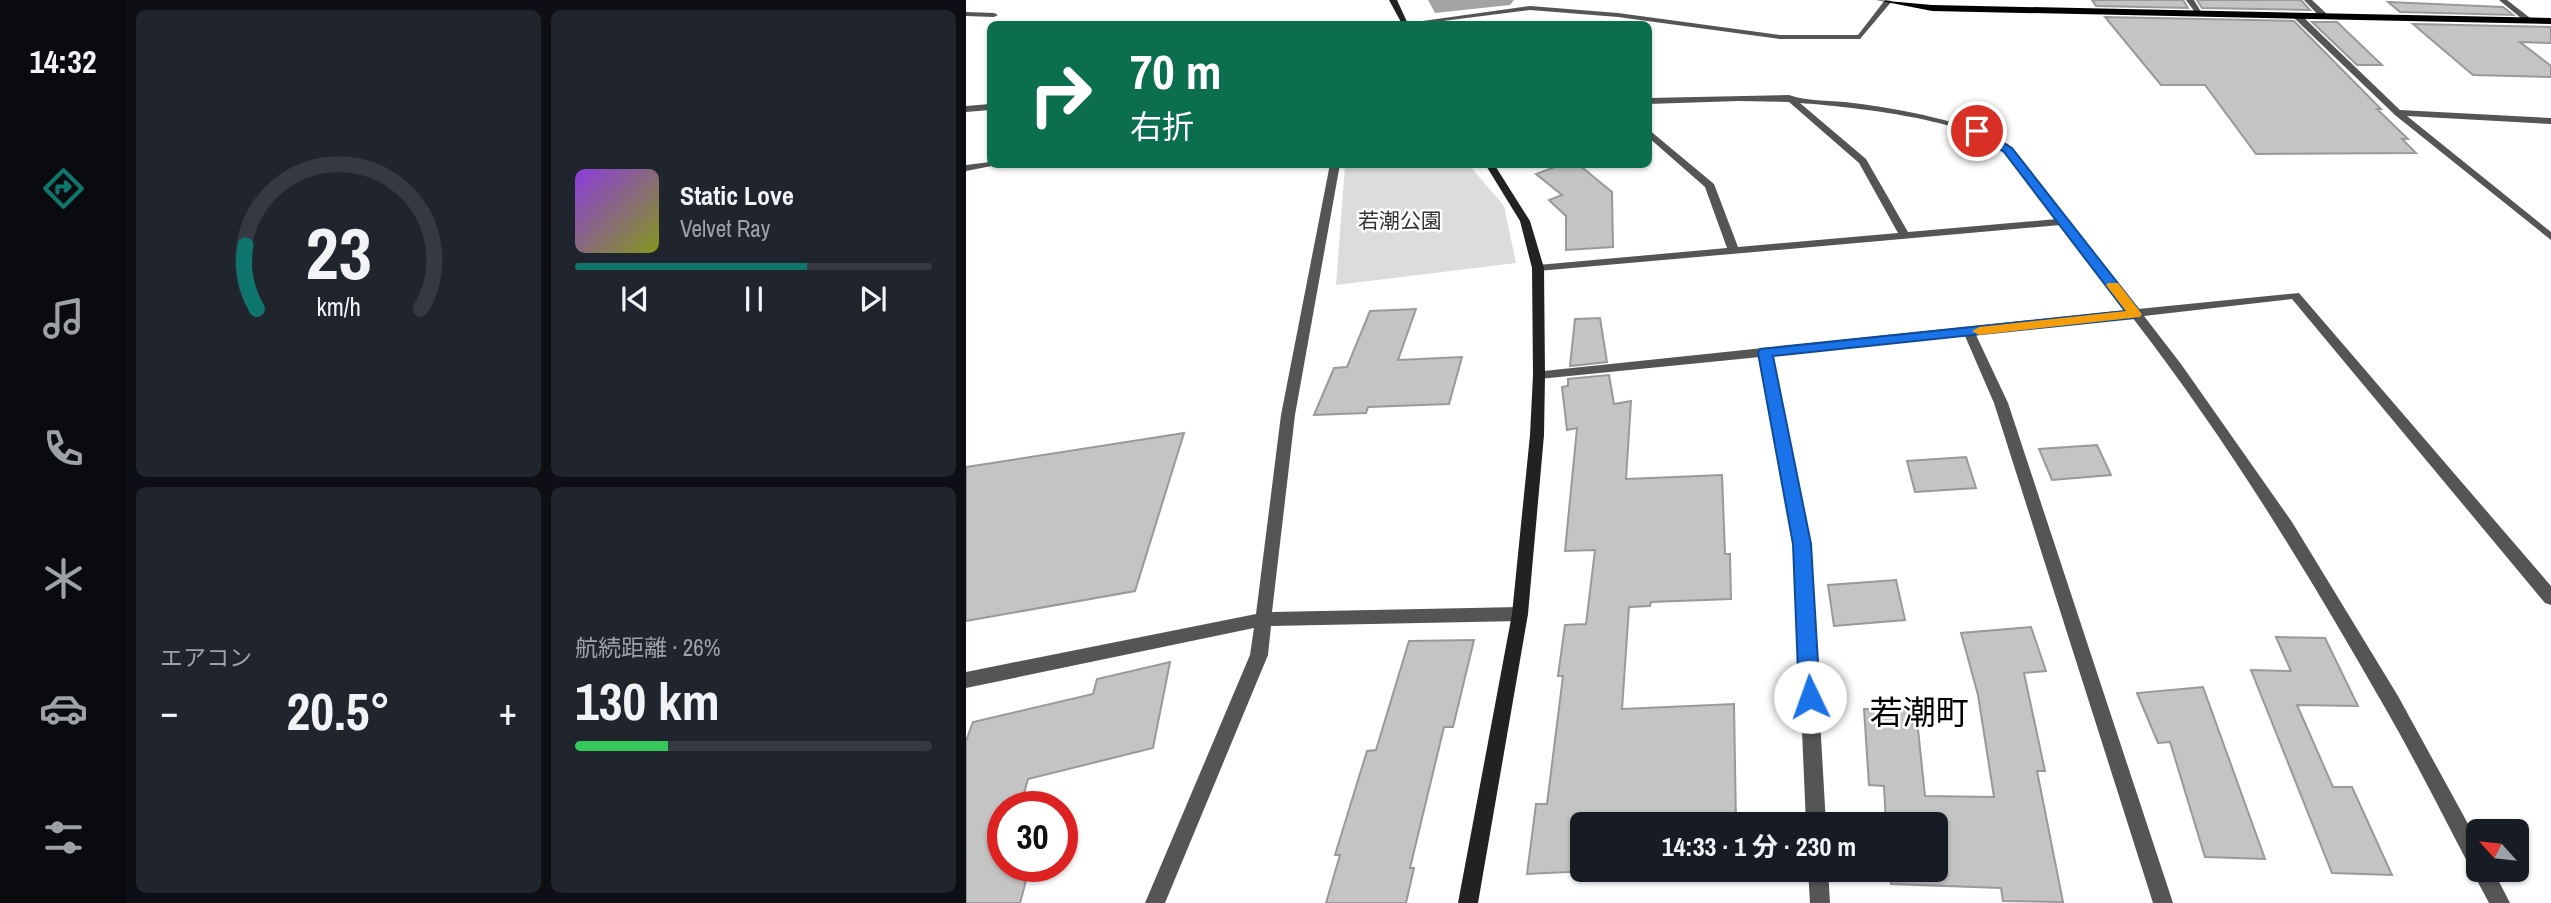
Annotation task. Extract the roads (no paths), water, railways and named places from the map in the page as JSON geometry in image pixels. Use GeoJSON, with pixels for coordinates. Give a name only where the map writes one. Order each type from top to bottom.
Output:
{"type":"FeatureCollection","features":[{"type":"Feature","properties":{"kind":"main road"},"geometry":{"type":"LineString","coordinates":[[1884,1],[1944,9],[2493,17],[2551,21]]}},
{"type":"Feature","properties":{"kind":"street"},"geometry":{"type":"LineString","coordinates":[[1393,0],[1404,21]]}},
{"type":"Feature","properties":{"kind":"street"},"geometry":{"type":"LineString","coordinates":[[1530,8],[1537,0]]}},
{"type":"Feature","properties":{"kind":"street"},"geometry":{"type":"LineString","coordinates":[[2190,0],[2200,13]]}},
{"type":"Feature","properties":{"kind":"street"},"geometry":{"type":"LineString","coordinates":[[2308,0],[2324,16]]}},
{"type":"Feature","properties":{"kind":"street"},"geometry":{"type":"LineString","coordinates":[[2502,0],[2529,21]]}},
{"type":"Feature","properties":{"kind":"street"},"geometry":{"type":"LineString","coordinates":[[1428,21],[1530,8],[1618,15],[1780,37],[1860,37],[1884,1]]}},
{"type":"Feature","properties":{"kind":"street"},"geometry":{"type":"LineString","coordinates":[[966,14],[994,15]]}},
{"type":"Feature","properties":{"kind":"street"},"geometry":{"type":"LineString","coordinates":[[2296,15],[2398,113],[2551,237]]}},
{"type":"Feature","properties":{"kind":"street"},"geometry":{"type":"LineString","coordinates":[[1789,98],[1863,161],[1905,236]]}},
{"type":"Feature","properties":{"kind":"street"},"geometry":{"type":"LineString","coordinates":[[1652,101],[1789,98],[1886,111],[1977,131],[2005,146],[2227,437],[2287,526],[2392,702],[2466,840]]}},
{"type":"Feature","properties":{"kind":"street"},"geometry":{"type":"LineString","coordinates":[[966,109],[987,107]]}},
{"type":"Feature","properties":{"kind":"street"},"geometry":{"type":"LineString","coordinates":[[2398,113],[2551,121]]}},
{"type":"Feature","properties":{"kind":"street"},"geometry":{"type":"LineString","coordinates":[[1652,135],[1710,186],[1734,251]]}},
{"type":"Feature","properties":{"kind":"street"},"geometry":{"type":"LineString","coordinates":[[966,168],[987,165]]}},
{"type":"Feature","properties":{"kind":"street"},"geometry":{"type":"LineString","coordinates":[[1155,903],[1259,655],[1288,415],[1334,168]]}},
{"type":"Feature","properties":{"kind":"street"},"geometry":{"type":"LineString","coordinates":[[1468,903],[1520,614],[1537,435],[1539,375],[1538,268],[1525,221],[1492,168]]}},
{"type":"Feature","properties":{"kind":"street"},"geometry":{"type":"LineString","coordinates":[[1538,268],[2064,222]]}},
{"type":"Feature","properties":{"kind":"street"},"geometry":{"type":"LineString","coordinates":[[1539,375],[1969,332],[2295,295],[2474,503],[2551,598]]}},
{"type":"Feature","properties":{"kind":"street"},"geometry":{"type":"LineString","coordinates":[[1969,332],[2001,403],[2163,903]]}},
{"type":"Feature","properties":{"kind":"street"},"geometry":{"type":"LineString","coordinates":[[1765,353],[1802,544],[1815,812]]}},
{"type":"Feature","properties":{"kind":"street"},"geometry":{"type":"LineString","coordinates":[[966,680],[1264,619],[1520,614]]}},
{"type":"Feature","properties":{"kind":"street"},"geometry":{"type":"LineString","coordinates":[[1819,882],[1820,903]]}},
{"type":"Feature","properties":{"kind":"street"},"geometry":{"type":"LineString","coordinates":[[2489,882],[2500,903]]}},
{"type":"Feature","properties":{"kind":"district","name":"若潮町"},"geometry":{"type":"Point","coordinates":[1919,712]}},
{"type":"Feature","properties":{"kind":"park label","name":"若潮公園"},"geometry":{"type":"Point","coordinates":[1400,221]}}]}
